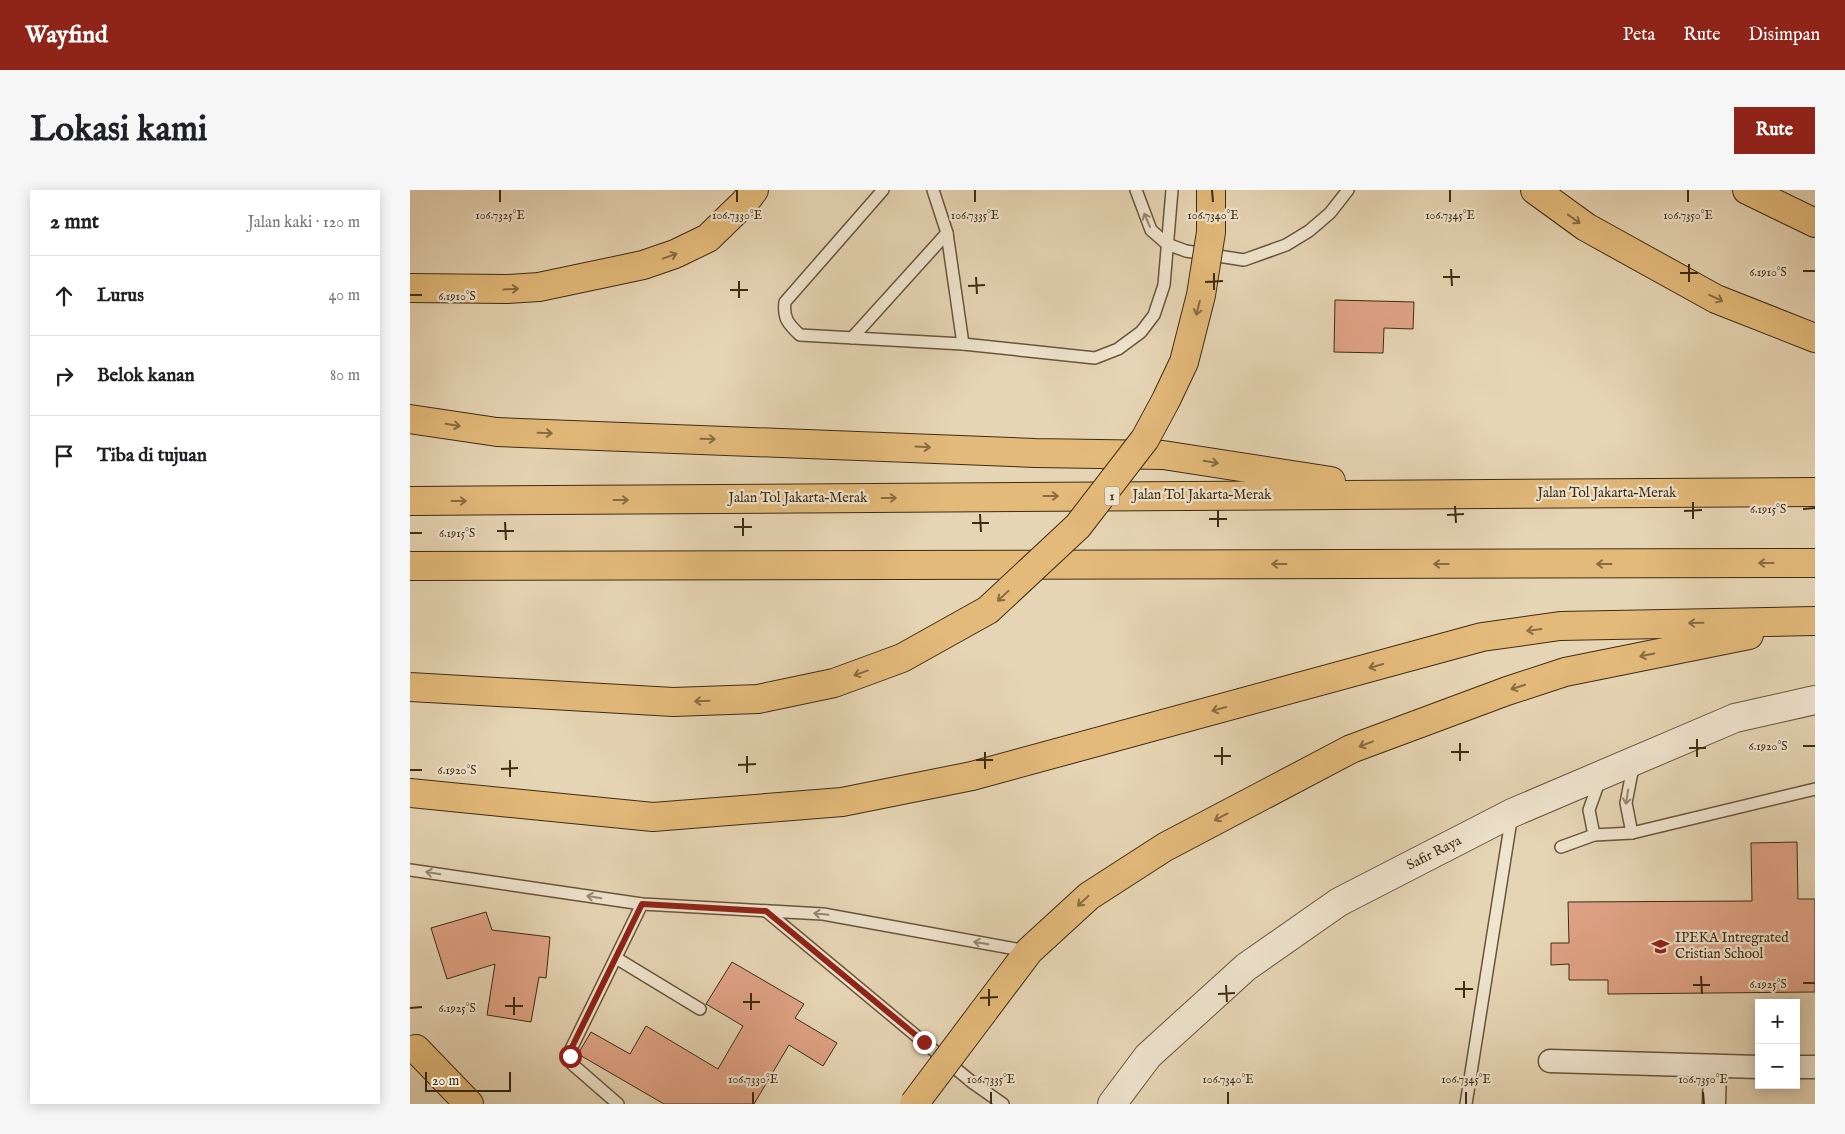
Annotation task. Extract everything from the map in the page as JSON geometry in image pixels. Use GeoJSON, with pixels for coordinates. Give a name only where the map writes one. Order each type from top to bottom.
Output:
{"type":"FeatureCollection","features":[{"type":"Feature","properties":{"kind":"main road"},"geometry":{"type":"LineString","coordinates":[[410,288],[507,290],[539,287],[643,265],[675,254],[708,238],[754,190]]}},
{"type":"Feature","properties":{"kind":"main road"},"geometry":{"type":"LineString","coordinates":[[410,686],[673,702],[758,699],[834,683],[902,658],[988,610],[1078,526],[1145,439],[1166,400],[1184,362],[1201,295],[1211,232],[1211,190]]}},
{"type":"Feature","properties":{"kind":"main road"},"geometry":{"type":"LineString","coordinates":[[1535,190],[1586,227],[1716,299],[1815,338]]}},
{"type":"Feature","properties":{"kind":"main road"},"geometry":{"type":"LineString","coordinates":[[1747,190],[1815,222]]}},
{"type":"Feature","properties":{"kind":"main road"},"geometry":{"type":"LineString","coordinates":[[410,418],[497,432],[1035,453],[1163,455],[1414,494]]}},
{"type":"Feature","properties":{"kind":"main road","name":"Jalan Tol Jakarta–Merak"},"geometry":{"type":"LineString","coordinates":[[410,501],[1815,492]]}},
{"type":"Feature","properties":{"kind":"main road"},"geometry":{"type":"LineString","coordinates":[[410,566],[1815,563]]}},
{"type":"Feature","properties":{"kind":"main road"},"geometry":{"type":"LineString","coordinates":[[410,793],[653,817],[842,802],[972,776],[1482,637],[1560,626],[1815,621]]}},
{"type":"Feature","properties":{"kind":"main road"},"geometry":{"type":"LineString","coordinates":[[914,1104],[1029,951],[1089,896],[1165,847],[1351,749],[1507,691],[1565,672],[1815,621]]}},
{"type":"Feature","properties":{"kind":"main road"},"geometry":{"type":"LineString","coordinates":[[413,1042],[441,1104]]}},
{"type":"Feature","properties":{"kind":"main road"},"geometry":{"type":"LineString","coordinates":[[413,1042],[469,1104]]}},
{"type":"Feature","properties":{"kind":"street","name":"Safir Raya"},"geometry":{"type":"LineString","coordinates":[[1112,1104],[1148,1056],[1246,966],[1339,902],[1512,813],[1635,760],[1735,718],[1815,700]]}},
{"type":"Feature","properties":{"kind":"street"},"geometry":{"type":"LineString","coordinates":[[1550,1061],[1755,1067]]}},
{"type":"Feature","properties":{"kind":"street"},"geometry":{"type":"LineString","coordinates":[[1714,1104],[1715,1066]]}},
{"type":"Feature","properties":{"kind":"street"},"geometry":{"type":"LineString","coordinates":[[1800,1067],[1815,1067]]}},
{"type":"Feature","properties":{"kind":"lane"},"geometry":{"type":"LineString","coordinates":[[883,190],[785,302],[784,313],[786,322],[800,335],[963,344],[1095,358],[1118,349],[1141,332],[1154,315],[1164,285],[1172,190]]}},
{"type":"Feature","properties":{"kind":"lane"},"geometry":{"type":"LineString","coordinates":[[934,190],[947,233],[963,344]]}},
{"type":"Feature","properties":{"kind":"lane"},"geometry":{"type":"LineString","coordinates":[[1136,190],[1151,230],[1167,244],[1186,251],[1244,260],[1286,246],[1309,231],[1330,213],[1348,190]]}},
{"type":"Feature","properties":{"kind":"lane"},"geometry":{"type":"LineString","coordinates":[[852,338],[947,233]]}},
{"type":"Feature","properties":{"kind":"lane"},"geometry":{"type":"LineString","coordinates":[[1632,833],[1626,803],[1635,760]]}},
{"type":"Feature","properties":{"kind":"lane"},"geometry":{"type":"LineString","coordinates":[[1594,835],[1589,810],[1601,775]]}},
{"type":"Feature","properties":{"kind":"lane"},"geometry":{"type":"LineString","coordinates":[[1561,847],[1594,835],[1632,833],[1815,789]]}},
{"type":"Feature","properties":{"kind":"lane"},"geometry":{"type":"LineString","coordinates":[[1466,1104],[1512,813]]}},
{"type":"Feature","properties":{"kind":"lane"},"geometry":{"type":"LineString","coordinates":[[410,870],[642,904],[823,914],[1029,951]]}},
{"type":"Feature","properties":{"kind":"lane"},"geometry":{"type":"LineString","coordinates":[[618,1104],[572,1064],[570,1056],[572,1047],[642,904]]}},
{"type":"Feature","properties":{"kind":"lane"},"geometry":{"type":"LineString","coordinates":[[766,911],[973,1083],[1003,1104]]}},
{"type":"Feature","properties":{"kind":"lane"},"geometry":{"type":"LineString","coordinates":[[616,958],[700,1009]]}},
{"type":"Feature","properties":{"kind":"building"},"geometry":{"type":"Polygon","coordinates":[[[1335,300],[1414,302],[1413,329],[1384,328],[1383,353],[1334,352],[1335,300]]]}},
{"type":"Feature","properties":{"kind":"building"},"geometry":{"type":"Polygon","coordinates":[[[1797,842],[1798,899],[1815,899],[1815,992],[1608,994],[1608,980],[1569,980],[1569,964],[1551,965],[1551,943],[1569,943],[1568,902],[1752,901],[1751,843],[1797,842]]]}},
{"type":"Feature","properties":{"kind":"building"},"geometry":{"type":"Polygon","coordinates":[[[486,912],[492,930],[550,937],[546,978],[539,977],[531,1022],[487,1015],[495,964],[447,979],[431,928],[486,912]]]}},
{"type":"Feature","properties":{"kind":"building"},"geometry":{"type":"Polygon","coordinates":[[[732,962],[804,1004],[795,1018],[837,1043],[823,1066],[789,1045],[754,1104],[664,1104],[578,1054],[591,1032],[630,1054],[646,1026],[718,1069],[743,1026],[706,1004],[732,962]]]}},
{"type":"Feature","properties":{"kind":"place","name":"IPEKA Intregrated Cristian School"},"geometry":{"type":"Point","coordinates":[1661,946]}},
{"type":"Feature","properties":{"kind":"route"},"geometry":{"type":"LineString","coordinates":[[570,1056],[570,1051],[642,904],[766,911],[924,1042]]}}]}
